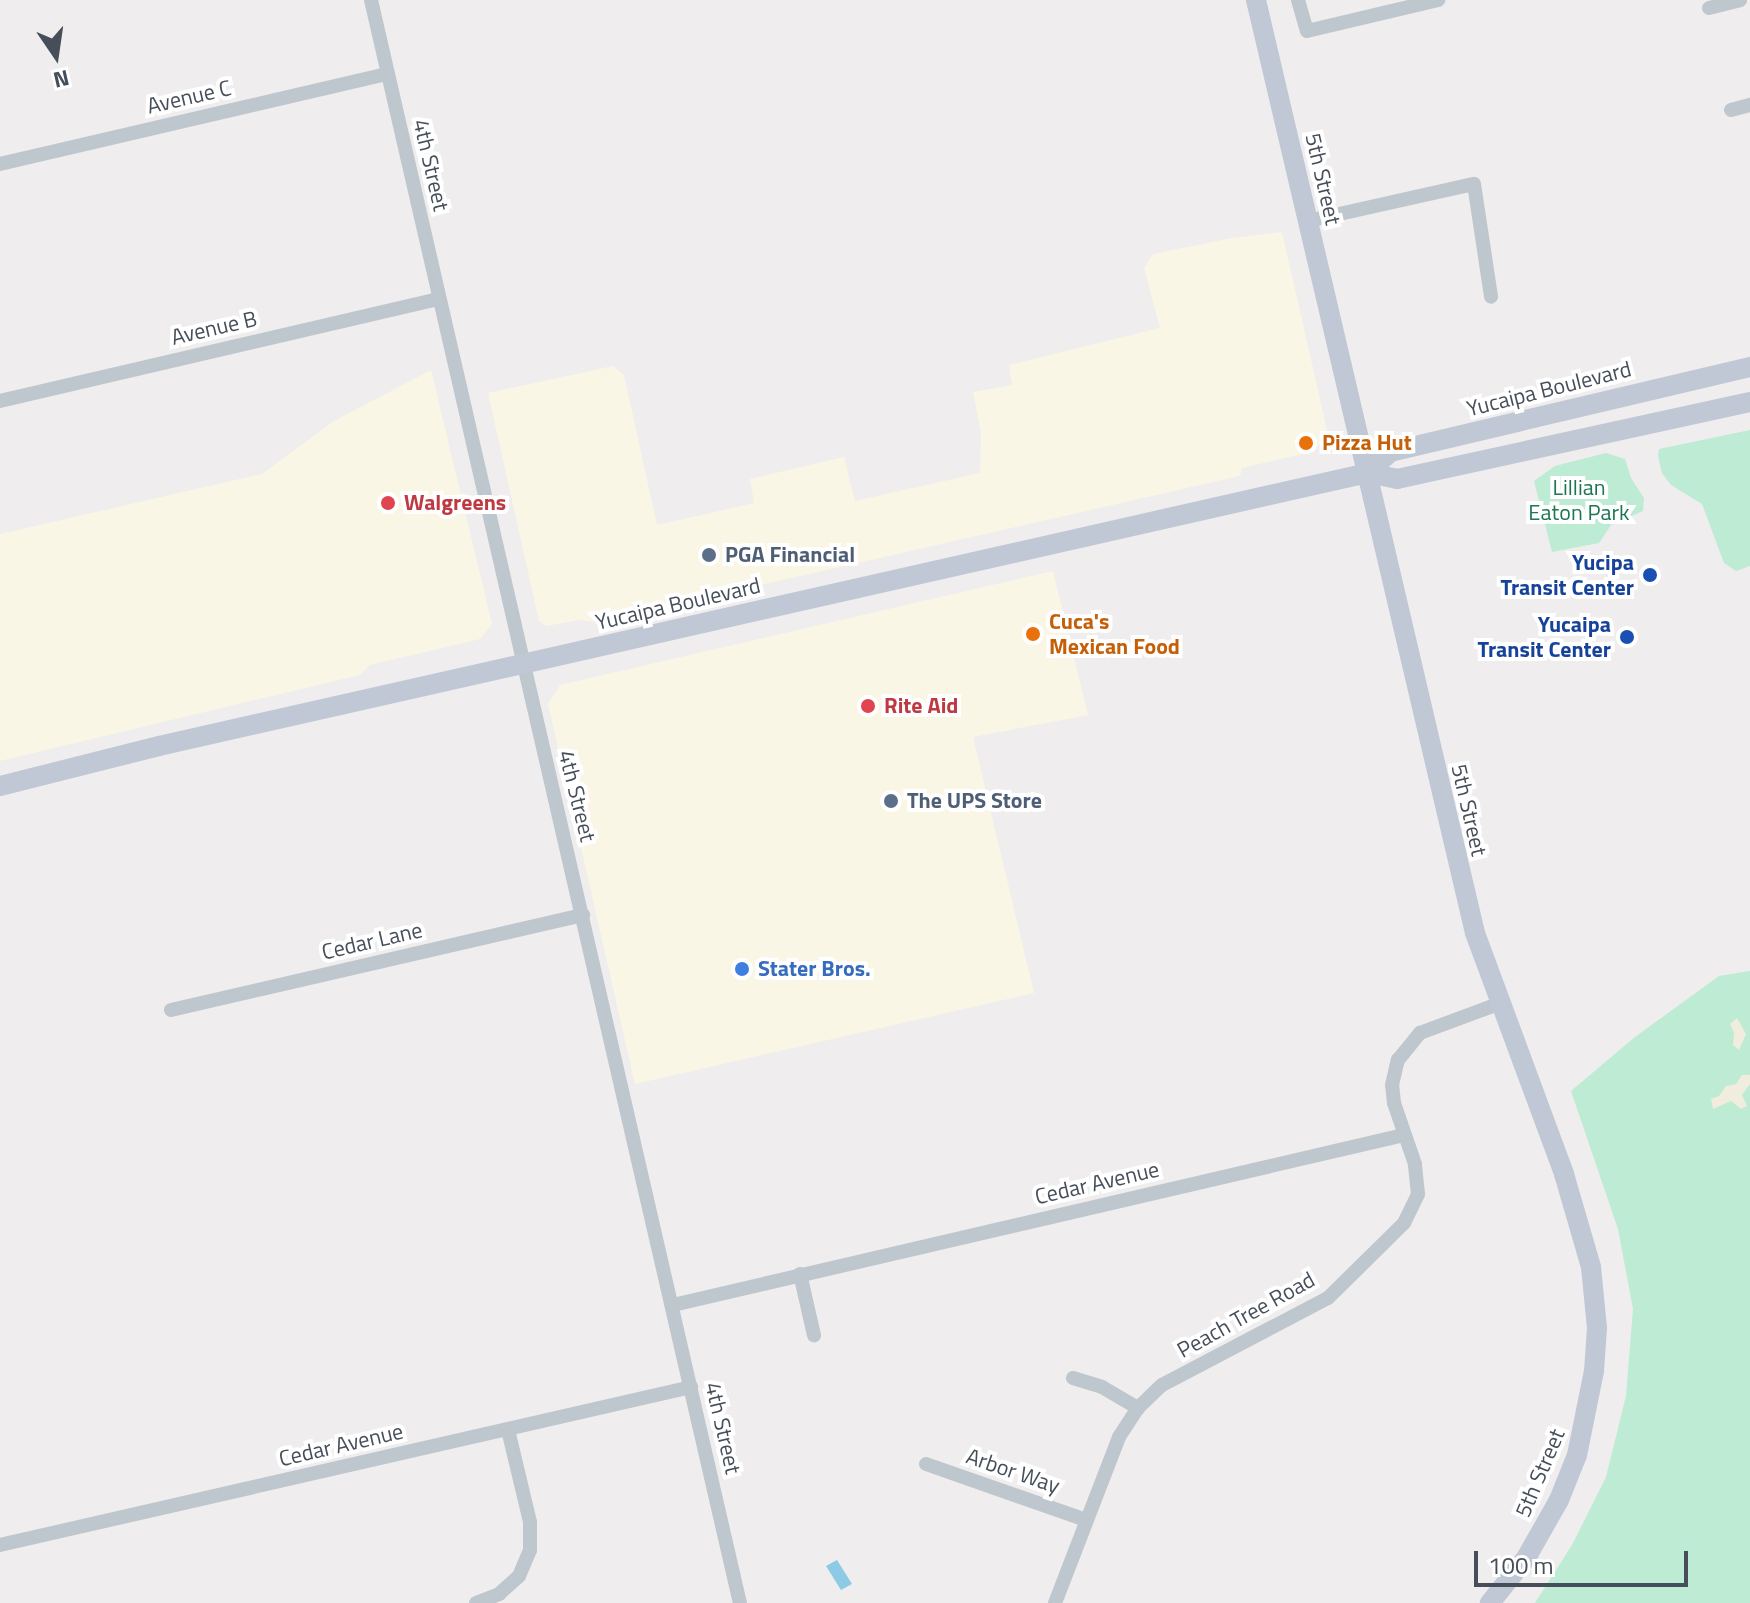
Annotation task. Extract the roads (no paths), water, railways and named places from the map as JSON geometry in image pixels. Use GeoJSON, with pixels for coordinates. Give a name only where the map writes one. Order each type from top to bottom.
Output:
{"type":"FeatureCollection","features":[{"type":"Feature","properties":{"kind":"main road","name":"5th Street"},"geometry":{"type":"LineString","coordinates":[[1256,0],[1458,868],[1498,1004],[1581,1226],[1591,1267],[1597,1328],[1588,1415],[1577,1455],[1559,1500],[1526,1558],[1490,1603]]}},
{"type":"Feature","properties":{"kind":"main road","name":"Yucaipa Boulevard"},"geometry":{"type":"LineString","coordinates":[[1367,473],[1390,452],[1750,367]]}},
{"type":"Feature","properties":{"kind":"main road","name":"Yucaipa Boulevard"},"geometry":{"type":"LineString","coordinates":[[0,786],[125,754],[1367,473],[1397,479],[1750,402]]}},
{"type":"Feature","properties":{"kind":"street","name":"4th Street"},"geometry":{"type":"LineString","coordinates":[[371,0],[740,1603]]}},
{"type":"Feature","properties":{"kind":"street"},"geometry":{"type":"LineString","coordinates":[[1298,0],[1307,31],[1438,0]]}},
{"type":"Feature","properties":{"kind":"street"},"geometry":{"type":"LineString","coordinates":[[1709,8],[1740,0]]}},
{"type":"Feature","properties":{"kind":"street","name":"Avenue C"},"geometry":{"type":"LineString","coordinates":[[0,164],[388,74]]}},
{"type":"Feature","properties":{"kind":"street"},"geometry":{"type":"LineString","coordinates":[[1731,110],[1750,105]]}},
{"type":"Feature","properties":{"kind":"street"},"geometry":{"type":"LineString","coordinates":[[1308,221],[1474,184],[1491,297]]}},
{"type":"Feature","properties":{"kind":"street","name":"Avenue B"},"geometry":{"type":"LineString","coordinates":[[0,401],[438,299]]}},
{"type":"Feature","properties":{"kind":"street","name":"Cedar Lane"},"geometry":{"type":"LineString","coordinates":[[171,1010],[583,915]]}},
{"type":"Feature","properties":{"kind":"street","name":"Peach Tree Road"},"geometry":{"type":"LineString","coordinates":[[1055,1603],[1119,1437],[1138,1408],[1162,1385],[1328,1298],[1404,1223],[1418,1194],[1415,1164],[1397,1118],[1392,1085],[1398,1060],[1408,1044],[1437,1023],[1498,1004]]}},
{"type":"Feature","properties":{"kind":"street","name":"Cedar Avenue"},"geometry":{"type":"LineString","coordinates":[[673,1305],[1404,1135]]}},
{"type":"Feature","properties":{"kind":"street"},"geometry":{"type":"LineString","coordinates":[[800,1274],[814,1335]]}},
{"type":"Feature","properties":{"kind":"street"},"geometry":{"type":"LineString","coordinates":[[1073,1378],[1102,1387],[1138,1408]]}},
{"type":"Feature","properties":{"kind":"street","name":"Cedar Avenue"},"geometry":{"type":"LineString","coordinates":[[0,1545],[691,1387]]}},
{"type":"Feature","properties":{"kind":"street"},"geometry":{"type":"LineString","coordinates":[[476,1603],[499,1594],[519,1576],[530,1550],[530,1522],[508,1430]]}},
{"type":"Feature","properties":{"kind":"street","name":"Arbor Way"},"geometry":{"type":"LineString","coordinates":[[926,1464],[1086,1520]]}},
{"type":"Feature","properties":{"kind":"water"},"geometry":{"type":"Polygon","coordinates":[[[837,1560],[852,1584],[841,1590],[826,1566],[837,1560]]]}},
{"type":"Feature","properties":{"kind":"place","name":"Pizza Hut"},"geometry":{"type":"Point","coordinates":[1306,443]}},
{"type":"Feature","properties":{"kind":"place","name":"Walgreens"},"geometry":{"type":"Point","coordinates":[388,503]}},
{"type":"Feature","properties":{"kind":"place","name":"PGA Financial"},"geometry":{"type":"Point","coordinates":[709,555]}},
{"type":"Feature","properties":{"kind":"place","name":"Yucipa Transit Center"},"geometry":{"type":"Point","coordinates":[1650,575]}},
{"type":"Feature","properties":{"kind":"place","name":"Cuca's Mexican Food"},"geometry":{"type":"Point","coordinates":[1033,634]}},
{"type":"Feature","properties":{"kind":"place","name":"Yucaipa Transit Center"},"geometry":{"type":"Point","coordinates":[1627,637]}},
{"type":"Feature","properties":{"kind":"place","name":"Rite Aid"},"geometry":{"type":"Point","coordinates":[868,706]}},
{"type":"Feature","properties":{"kind":"place","name":"The UPS Store"},"geometry":{"type":"Point","coordinates":[891,801]}},
{"type":"Feature","properties":{"kind":"place","name":"Stater Bros."},"geometry":{"type":"Point","coordinates":[742,969]}},
{"type":"Feature","properties":{"kind":"park label","name":"Lillian Eaton Park"},"geometry":{"type":"Point","coordinates":[1579,500]}}]}
